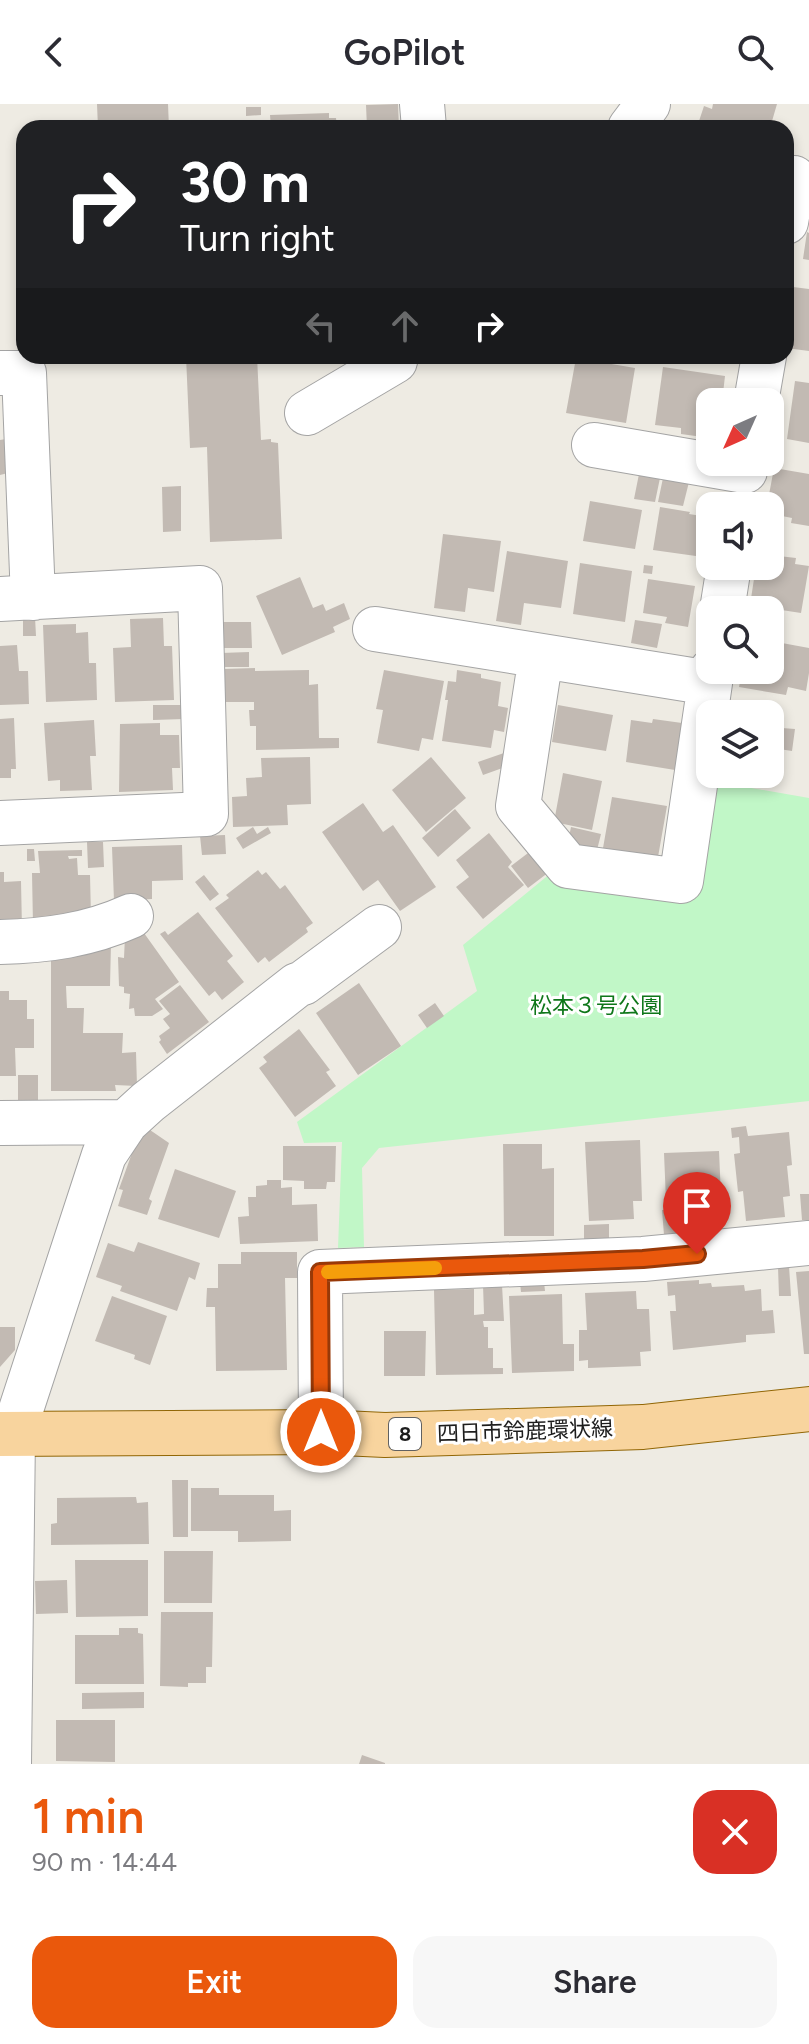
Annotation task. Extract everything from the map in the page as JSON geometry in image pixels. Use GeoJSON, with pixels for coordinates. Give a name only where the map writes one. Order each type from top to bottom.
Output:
{"type":"FeatureCollection","features":[{"type":"Feature","properties":{"kind":"main road","name":"四日市鈴鹿環状線"},"geometry":{"type":"LineString","coordinates":[[6,1434],[321,1432],[385,1435],[643,1427],[809,1409]]}},
{"type":"Feature","properties":{"kind":"street"},"geometry":{"type":"LineString","coordinates":[[307,413],[390,364]]}},
{"type":"Feature","properties":{"kind":"street"},"geometry":{"type":"LineString","coordinates":[[758,388],[763,364]]}},
{"type":"Feature","properties":{"kind":"street"},"geometry":{"type":"LineString","coordinates":[[0,823],[206,814],[200,588],[16,599],[16,367]]}},
{"type":"Feature","properties":{"kind":"street"},"geometry":{"type":"LineString","coordinates":[[594,445],[743,480]]}},
{"type":"Feature","properties":{"kind":"street"},"geometry":{"type":"LineString","coordinates":[[375,629],[541,656],[696,674]]}},
{"type":"Feature","properties":{"kind":"street"},"geometry":{"type":"LineString","coordinates":[[541,656],[518,806],[568,866],[681,881],[710,684]]}},
{"type":"Feature","properties":{"kind":"street"},"geometry":{"type":"LineString","coordinates":[[0,942],[69,936],[105,927],[131,916]]}},
{"type":"Feature","properties":{"kind":"street"},"geometry":{"type":"LineString","coordinates":[[6,1744],[6,1434],[104,1155],[126,1122],[148,1102],[297,985],[379,927]]}},
{"type":"Feature","properties":{"kind":"street"},"geometry":{"type":"LineString","coordinates":[[0,1123],[126,1122]]}},
{"type":"Feature","properties":{"kind":"street"},"geometry":{"type":"LineString","coordinates":[[321,1432],[320,1272],[643,1259],[809,1243]]}},
{"type":"Feature","properties":{"kind":"green space","name":"松本３号公園"},"geometry":{"type":"Polygon","coordinates":[[[710,788],[751,788],[809,798],[809,1101],[379,1148],[362,1168],[364,1247],[338,1248],[342,1142],[304,1143],[297,1122],[477,991],[463,945],[551,873],[690,898],[710,788]]]}},
{"type":"Feature","properties":{"kind":"building"},"geometry":{"type":"Polygon","coordinates":[[[97,104],[168,104],[169,120],[98,120],[97,104]]]}},
{"type":"Feature","properties":{"kind":"building"},"geometry":{"type":"Polygon","coordinates":[[[398,104],[399,120],[367,120],[366,105],[398,104]]]}},
{"type":"Feature","properties":{"kind":"building"},"geometry":{"type":"Polygon","coordinates":[[[713,104],[777,104],[772,120],[699,120],[704,106],[712,109],[713,104]]]}},
{"type":"Feature","properties":{"kind":"building"},"geometry":{"type":"Polygon","coordinates":[[[246,107],[261,107],[261,115],[246,116],[246,107]]]}},
{"type":"Feature","properties":{"kind":"building"},"geometry":{"type":"Polygon","coordinates":[[[329,113],[329,118],[336,120],[270,120],[270,115],[329,113]]]}},
{"type":"Feature","properties":{"kind":"building"},"geometry":{"type":"Polygon","coordinates":[[[809,233],[809,260],[803,259],[809,233]]]}},
{"type":"Feature","properties":{"kind":"building"},"geometry":{"type":"Polygon","coordinates":[[[794,287],[809,289],[809,351],[794,349],[794,287]]]}},
{"type":"Feature","properties":{"kind":"building"},"geometry":{"type":"Polygon","coordinates":[[[186,364],[257,364],[261,440],[271,439],[271,442],[278,443],[282,539],[210,542],[207,447],[190,448],[186,364]]]}},
{"type":"Feature","properties":{"kind":"building"},"geometry":{"type":"Polygon","coordinates":[[[575,364],[611,364],[635,368],[626,423],[566,413],[575,364]]]}},
{"type":"Feature","properties":{"kind":"building"},"geometry":{"type":"Polygon","coordinates":[[[663,367],[725,376],[724,388],[696,388],[696,436],[681,434],[681,428],[655,425],[663,367]]]}},
{"type":"Feature","properties":{"kind":"building"},"geometry":{"type":"Polygon","coordinates":[[[795,381],[809,383],[809,443],[787,439],[795,381]]]}},
{"type":"Feature","properties":{"kind":"building"},"geometry":{"type":"Polygon","coordinates":[[[6,439],[8,473],[0,475],[0,440],[6,439]]]}},
{"type":"Feature","properties":{"kind":"building"},"geometry":{"type":"Polygon","coordinates":[[[784,470],[809,474],[809,526],[791,523],[792,518],[784,516],[784,492],[770,492],[772,476],[784,476],[784,470]]]}},
{"type":"Feature","properties":{"kind":"building"},"geometry":{"type":"Polygon","coordinates":[[[639,474],[660,478],[655,502],[634,499],[639,474]]]}},
{"type":"Feature","properties":{"kind":"building"},"geometry":{"type":"Polygon","coordinates":[[[663,478],[689,482],[683,506],[658,502],[663,478]]]}},
{"type":"Feature","properties":{"kind":"building"},"geometry":{"type":"Polygon","coordinates":[[[181,486],[181,531],[163,532],[162,487],[181,486]]]}},
{"type":"Feature","properties":{"kind":"building"},"geometry":{"type":"Polygon","coordinates":[[[590,501],[642,510],[635,549],[583,541],[590,501]]]}},
{"type":"Feature","properties":{"kind":"building"},"geometry":{"type":"Polygon","coordinates":[[[660,507],[696,515],[696,556],[653,550],[660,507]]]}},
{"type":"Feature","properties":{"kind":"building"},"geometry":{"type":"Polygon","coordinates":[[[443,534],[501,541],[494,592],[468,588],[465,612],[434,608],[443,534]]]}},
{"type":"Feature","properties":{"kind":"building"},"geometry":{"type":"Polygon","coordinates":[[[507,551],[568,561],[561,608],[524,603],[521,625],[496,621],[507,551]]]}},
{"type":"Feature","properties":{"kind":"building"},"geometry":{"type":"Polygon","coordinates":[[[784,557],[796,558],[795,564],[809,566],[801,613],[784,610],[784,596],[751,596],[754,580],[784,580],[784,557]]]}},
{"type":"Feature","properties":{"kind":"building"},"geometry":{"type":"Polygon","coordinates":[[[580,563],[632,571],[625,622],[573,614],[580,563]]]}},
{"type":"Feature","properties":{"kind":"building"},"geometry":{"type":"Polygon","coordinates":[[[644,565],[653,566],[652,574],[643,573],[644,565]]]}},
{"type":"Feature","properties":{"kind":"building"},"geometry":{"type":"Polygon","coordinates":[[[300,577],[313,608],[323,604],[326,611],[344,603],[350,619],[333,627],[335,632],[282,655],[256,596],[300,577]]]}},
{"type":"Feature","properties":{"kind":"building"},"geometry":{"type":"Polygon","coordinates":[[[648,579],[695,586],[688,627],[665,623],[667,617],[643,613],[648,579]]]}},
{"type":"Feature","properties":{"kind":"building"},"geometry":{"type":"Polygon","coordinates":[[[35,617],[36,636],[23,636],[23,618],[35,617]]]}},
{"type":"Feature","properties":{"kind":"building"},"geometry":{"type":"Polygon","coordinates":[[[163,618],[164,646],[172,646],[174,700],[115,702],[113,648],[131,647],[130,619],[163,618]]]}},
{"type":"Feature","properties":{"kind":"building"},"geometry":{"type":"Polygon","coordinates":[[[635,620],[662,624],[657,648],[631,643],[635,620]]]}},
{"type":"Feature","properties":{"kind":"building"},"geometry":{"type":"Polygon","coordinates":[[[222,622],[251,622],[252,648],[223,648],[222,622]]]}},
{"type":"Feature","properties":{"kind":"building"},"geometry":{"type":"Polygon","coordinates":[[[76,624],[76,633],[88,632],[89,663],[96,663],[97,700],[46,702],[43,625],[76,624]]]}},
{"type":"Feature","properties":{"kind":"building"},"geometry":{"type":"Polygon","coordinates":[[[784,643],[809,648],[806,691],[788,687],[786,695],[739,687],[740,684],[784,684],[784,643]]]}},
{"type":"Feature","properties":{"kind":"building"},"geometry":{"type":"Polygon","coordinates":[[[17,645],[19,671],[28,671],[29,704],[0,705],[0,646],[17,645]]]}},
{"type":"Feature","properties":{"kind":"building"},"geometry":{"type":"Polygon","coordinates":[[[249,652],[249,667],[222,667],[221,653],[249,652]]]}},
{"type":"Feature","properties":{"kind":"building"},"geometry":{"type":"Polygon","coordinates":[[[255,668],[255,671],[309,670],[309,685],[318,684],[319,738],[339,738],[339,748],[256,750],[256,726],[250,726],[249,710],[254,710],[254,702],[224,702],[223,669],[255,668]]]}},
{"type":"Feature","properties":{"kind":"building"},"geometry":{"type":"Polygon","coordinates":[[[384,670],[444,681],[433,740],[422,738],[419,751],[377,743],[383,710],[376,709],[384,670]]]}},
{"type":"Feature","properties":{"kind":"building"},"geometry":{"type":"Polygon","coordinates":[[[457,670],[481,674],[481,678],[501,682],[498,706],[508,708],[504,732],[494,730],[491,748],[442,741],[448,681],[456,682],[457,670]]]}},
{"type":"Feature","properties":{"kind":"building"},"geometry":{"type":"Polygon","coordinates":[[[153,705],[183,705],[184,719],[153,720],[153,705]]]}},
{"type":"Feature","properties":{"kind":"building"},"geometry":{"type":"Polygon","coordinates":[[[558,705],[613,715],[606,751],[552,742],[558,705]]]}},
{"type":"Feature","properties":{"kind":"building"},"geometry":{"type":"Polygon","coordinates":[[[14,718],[16,769],[11,769],[11,778],[0,778],[0,719],[14,718]]]}},
{"type":"Feature","properties":{"kind":"building"},"geometry":{"type":"Polygon","coordinates":[[[653,719],[682,723],[675,770],[626,762],[631,720],[652,723],[653,719]]]}},
{"type":"Feature","properties":{"kind":"building"},"geometry":{"type":"Polygon","coordinates":[[[94,720],[96,756],[90,756],[92,790],[60,791],[60,780],[48,781],[44,723],[94,720]]]}},
{"type":"Feature","properties":{"kind":"building"},"geometry":{"type":"Polygon","coordinates":[[[160,723],[160,735],[179,735],[180,768],[172,768],[173,790],[119,792],[120,724],[160,723]]]}},
{"type":"Feature","properties":{"kind":"building"},"geometry":{"type":"Polygon","coordinates":[[[784,728],[795,729],[792,751],[784,750],[784,728]]]}},
{"type":"Feature","properties":{"kind":"building"},"geometry":{"type":"Polygon","coordinates":[[[504,753],[508,766],[483,775],[478,762],[504,753]]]}},
{"type":"Feature","properties":{"kind":"building"},"geometry":{"type":"Polygon","coordinates":[[[310,757],[311,804],[287,805],[288,825],[233,827],[232,797],[247,796],[246,778],[262,777],[261,758],[310,757]]]}},
{"type":"Feature","properties":{"kind":"building"},"geometry":{"type":"Polygon","coordinates":[[[431,757],[466,798],[426,832],[392,790],[431,757]]]}},
{"type":"Feature","properties":{"kind":"building"},"geometry":{"type":"Polygon","coordinates":[[[563,773],[602,781],[592,830],[554,822],[563,773]]]}},
{"type":"Feature","properties":{"kind":"building"},"geometry":{"type":"Polygon","coordinates":[[[612,797],[667,806],[658,857],[603,848],[612,797]]]}},
{"type":"Feature","properties":{"kind":"building"},"geometry":{"type":"Polygon","coordinates":[[[363,803],[383,832],[393,825],[436,887],[400,911],[378,880],[363,891],[322,832],[363,803]]]}},
{"type":"Feature","properties":{"kind":"building"},"geometry":{"type":"Polygon","coordinates":[[[455,809],[471,828],[438,857],[422,838],[455,809]]]}},
{"type":"Feature","properties":{"kind":"building"},"geometry":{"type":"Polygon","coordinates":[[[253,827],[257,834],[268,827],[271,833],[243,849],[236,838],[253,827]]]}},
{"type":"Feature","properties":{"kind":"building"},"geometry":{"type":"Polygon","coordinates":[[[571,827],[601,834],[595,858],[567,847],[571,827]]]}},
{"type":"Feature","properties":{"kind":"building"},"geometry":{"type":"Polygon","coordinates":[[[489,833],[512,862],[508,867],[524,885],[483,919],[456,887],[469,877],[456,860],[489,833]]]}},
{"type":"Feature","properties":{"kind":"building"},"geometry":{"type":"Polygon","coordinates":[[[225,835],[226,854],[202,855],[200,836],[225,835]]]}},
{"type":"Feature","properties":{"kind":"building"},"geometry":{"type":"Polygon","coordinates":[[[87,842],[103,842],[104,867],[88,868],[87,842]]]}},
{"type":"Feature","properties":{"kind":"building"},"geometry":{"type":"Polygon","coordinates":[[[182,845],[183,880],[152,881],[152,899],[114,901],[112,847],[182,845]]]}},
{"type":"Feature","properties":{"kind":"building"},"geometry":{"type":"Polygon","coordinates":[[[27,849],[34,849],[35,861],[27,861],[27,849]]]}},
{"type":"Feature","properties":{"kind":"building"},"geometry":{"type":"Polygon","coordinates":[[[82,850],[82,856],[68,856],[69,859],[77,858],[78,875],[90,875],[91,917],[33,925],[32,873],[40,873],[38,851],[82,850]]]}},
{"type":"Feature","properties":{"kind":"building"},"geometry":{"type":"Polygon","coordinates":[[[532,850],[549,872],[528,888],[511,866],[532,850]]]}},
{"type":"Feature","properties":{"kind":"building"},"geometry":{"type":"Polygon","coordinates":[[[258,870],[262,875],[266,872],[280,889],[285,885],[313,923],[306,928],[308,932],[269,962],[265,957],[258,963],[215,908],[229,898],[226,895],[258,870]]]}},
{"type":"Feature","properties":{"kind":"building"},"geometry":{"type":"Polygon","coordinates":[[[0,872],[4,872],[4,882],[21,881],[22,929],[0,929],[0,872]]]}},
{"type":"Feature","properties":{"kind":"building"},"geometry":{"type":"Polygon","coordinates":[[[204,875],[219,894],[210,901],[195,882],[204,875]]]}},
{"type":"Feature","properties":{"kind":"building"},"geometry":{"type":"Polygon","coordinates":[[[198,912],[233,956],[227,961],[244,982],[222,1000],[215,991],[209,996],[160,934],[165,931],[168,935],[198,912]]]}},
{"type":"Feature","properties":{"kind":"building"},"geometry":{"type":"Polygon","coordinates":[[[139,926],[179,982],[155,999],[163,1009],[152,1016],[135,1016],[134,1008],[129,1009],[130,994],[124,993],[124,987],[119,986],[118,957],[124,958],[125,936],[139,926]]]}},
{"type":"Feature","properties":{"kind":"building"},"geometry":{"type":"Polygon","coordinates":[[[111,943],[110,986],[66,986],[67,1008],[84,1008],[83,1033],[123,1033],[122,1053],[136,1052],[137,1086],[115,1085],[116,1091],[51,1091],[51,951],[111,943]]]}},
{"type":"Feature","properties":{"kind":"building"},"geometry":{"type":"Polygon","coordinates":[[[359,983],[401,1046],[358,1075],[316,1013],[359,983]]]}},
{"type":"Feature","properties":{"kind":"building"},"geometry":{"type":"Polygon","coordinates":[[[180,985],[209,1022],[167,1054],[159,1042],[159,1036],[170,1028],[163,1019],[170,1014],[159,1001],[180,985]]]}},
{"type":"Feature","properties":{"kind":"building"},"geometry":{"type":"Polygon","coordinates":[[[0,991],[9,991],[9,1000],[27,1000],[27,1019],[34,1019],[34,1048],[15,1048],[16,1076],[0,1076],[0,991]]]}},
{"type":"Feature","properties":{"kind":"building"},"geometry":{"type":"Polygon","coordinates":[[[435,1003],[444,1016],[427,1028],[418,1015],[435,1003]]]}},
{"type":"Feature","properties":{"kind":"building"},"geometry":{"type":"Polygon","coordinates":[[[299,1029],[330,1070],[326,1072],[336,1086],[295,1117],[259,1068],[267,1062],[263,1057],[299,1029]]]}},
{"type":"Feature","properties":{"kind":"building"},"geometry":{"type":"Polygon","coordinates":[[[18,1075],[38,1075],[38,1100],[18,1101],[18,1075]]]}},
{"type":"Feature","properties":{"kind":"building"},"geometry":{"type":"Polygon","coordinates":[[[746,1126],[748,1136],[789,1132],[792,1165],[787,1166],[790,1196],[783,1197],[785,1217],[746,1221],[743,1191],[738,1192],[734,1154],[740,1153],[739,1137],[732,1138],[731,1128],[746,1126]]]}},
{"type":"Feature","properties":{"kind":"building"},"geometry":{"type":"Polygon","coordinates":[[[150,1130],[169,1143],[149,1199],[152,1201],[147,1215],[118,1206],[123,1190],[119,1189],[136,1142],[150,1130]]]}},
{"type":"Feature","properties":{"kind":"building"},"geometry":{"type":"Polygon","coordinates":[[[640,1140],[642,1201],[633,1201],[634,1219],[589,1221],[585,1142],[640,1140]]]}},
{"type":"Feature","properties":{"kind":"building"},"geometry":{"type":"Polygon","coordinates":[[[503,1144],[542,1144],[542,1169],[554,1168],[554,1236],[504,1236],[503,1144]]]}},
{"type":"Feature","properties":{"kind":"building"},"geometry":{"type":"Polygon","coordinates":[[[283,1146],[336,1146],[335,1182],[327,1182],[326,1189],[304,1189],[304,1181],[283,1180],[283,1146]]]}},
{"type":"Feature","properties":{"kind":"building"},"geometry":{"type":"Polygon","coordinates":[[[719,1151],[722,1219],[681,1221],[680,1200],[666,1201],[664,1153],[719,1151]]]}},
{"type":"Feature","properties":{"kind":"building"},"geometry":{"type":"Polygon","coordinates":[[[175,1169],[236,1191],[219,1238],[158,1219],[175,1169]]]}},
{"type":"Feature","properties":{"kind":"building"},"geometry":{"type":"Polygon","coordinates":[[[267,1180],[281,1180],[281,1188],[292,1187],[292,1205],[317,1204],[318,1241],[240,1244],[238,1217],[249,1216],[248,1197],[256,1197],[256,1186],[267,1185],[267,1180]]]}},
{"type":"Feature","properties":{"kind":"building"},"geometry":{"type":"Polygon","coordinates":[[[800,1194],[809,1194],[809,1220],[802,1220],[800,1194]]]}},
{"type":"Feature","properties":{"kind":"building"},"geometry":{"type":"Polygon","coordinates":[[[678,1209],[680,1234],[664,1235],[662,1210],[678,1209]]]}},
{"type":"Feature","properties":{"kind":"building"},"geometry":{"type":"Polygon","coordinates":[[[609,1224],[609,1239],[584,1240],[584,1225],[609,1224]]]}},
{"type":"Feature","properties":{"kind":"building"},"geometry":{"type":"Polygon","coordinates":[[[138,1242],[200,1263],[195,1280],[189,1277],[177,1311],[120,1291],[122,1286],[96,1277],[108,1243],[134,1252],[138,1242]]]}},
{"type":"Feature","properties":{"kind":"building"},"geometry":{"type":"Polygon","coordinates":[[[241,1252],[297,1252],[297,1278],[285,1278],[287,1370],[216,1371],[215,1307],[206,1307],[207,1288],[218,1288],[218,1264],[241,1264],[241,1252]]]}},
{"type":"Feature","properties":{"kind":"building"},"geometry":{"type":"Polygon","coordinates":[[[789,1266],[791,1296],[779,1296],[778,1267],[789,1266]]]}},
{"type":"Feature","properties":{"kind":"building"},"geometry":{"type":"Polygon","coordinates":[[[809,1271],[809,1354],[804,1354],[796,1272],[809,1271]]]}},
{"type":"Feature","properties":{"kind":"building"},"geometry":{"type":"Polygon","coordinates":[[[699,1280],[699,1284],[711,1283],[712,1287],[744,1285],[745,1291],[761,1289],[762,1311],[773,1310],[775,1333],[746,1335],[746,1342],[673,1350],[670,1311],[676,1311],[675,1295],[668,1296],[667,1282],[699,1280]]]}},
{"type":"Feature","properties":{"kind":"building"},"geometry":{"type":"Polygon","coordinates":[[[544,1282],[545,1291],[521,1292],[520,1283],[544,1282]]]}},
{"type":"Feature","properties":{"kind":"building"},"geometry":{"type":"Polygon","coordinates":[[[483,1285],[502,1285],[504,1321],[483,1321],[484,1327],[488,1327],[488,1348],[493,1348],[493,1368],[503,1368],[503,1374],[436,1375],[434,1290],[474,1289],[474,1315],[484,1314],[483,1285]]]}},
{"type":"Feature","properties":{"kind":"building"},"geometry":{"type":"Polygon","coordinates":[[[636,1291],[637,1309],[649,1309],[651,1351],[640,1352],[641,1366],[588,1368],[588,1360],[579,1361],[579,1330],[587,1330],[585,1293],[636,1291]]]}},
{"type":"Feature","properties":{"kind":"building"},"geometry":{"type":"Polygon","coordinates":[[[562,1294],[563,1344],[574,1344],[574,1371],[512,1373],[509,1296],[562,1294]]]}},
{"type":"Feature","properties":{"kind":"building"},"geometry":{"type":"Polygon","coordinates":[[[112,1296],[167,1316],[150,1365],[134,1359],[135,1355],[95,1341],[112,1296]]]}},
{"type":"Feature","properties":{"kind":"building"},"geometry":{"type":"Polygon","coordinates":[[[0,1327],[15,1327],[15,1350],[0,1367],[0,1327]]]}},
{"type":"Feature","properties":{"kind":"building"},"geometry":{"type":"Polygon","coordinates":[[[384,1331],[426,1331],[425,1376],[384,1376],[384,1331]]]}},
{"type":"Feature","properties":{"kind":"building"},"geometry":{"type":"Polygon","coordinates":[[[172,1480],[188,1480],[188,1537],[173,1537],[172,1480]]]}},
{"type":"Feature","properties":{"kind":"building"},"geometry":{"type":"Polygon","coordinates":[[[191,1488],[219,1488],[219,1495],[274,1495],[274,1511],[291,1510],[291,1541],[238,1542],[238,1531],[191,1531],[191,1488]]]}},
{"type":"Feature","properties":{"kind":"building"},"geometry":{"type":"Polygon","coordinates":[[[136,1497],[137,1503],[148,1502],[149,1544],[51,1545],[51,1524],[57,1523],[57,1498],[136,1497]]]}},
{"type":"Feature","properties":{"kind":"building"},"geometry":{"type":"Polygon","coordinates":[[[164,1551],[213,1551],[212,1603],[164,1603],[164,1551]]]}},
{"type":"Feature","properties":{"kind":"building"},"geometry":{"type":"Polygon","coordinates":[[[75,1560],[148,1560],[148,1616],[76,1617],[75,1560]]]}},
{"type":"Feature","properties":{"kind":"building"},"geometry":{"type":"Polygon","coordinates":[[[67,1580],[68,1613],[36,1614],[35,1581],[67,1580]]]}},
{"type":"Feature","properties":{"kind":"building"},"geometry":{"type":"Polygon","coordinates":[[[161,1612],[213,1612],[212,1667],[206,1667],[206,1683],[188,1683],[188,1687],[160,1686],[161,1612]]]}},
{"type":"Feature","properties":{"kind":"building"},"geometry":{"type":"Polygon","coordinates":[[[119,1628],[138,1628],[138,1633],[143,1634],[144,1684],[75,1684],[75,1635],[119,1635],[119,1628]]]}},
{"type":"Feature","properties":{"kind":"building"},"geometry":{"type":"Polygon","coordinates":[[[144,1692],[144,1708],[82,1709],[82,1693],[144,1692]]]}},
{"type":"Feature","properties":{"kind":"building"},"geometry":{"type":"Polygon","coordinates":[[[56,1720],[115,1720],[115,1762],[56,1761],[56,1720]]]}},
{"type":"Feature","properties":{"kind":"building"},"geometry":{"type":"Polygon","coordinates":[[[362,1755],[385,1763],[385,1764],[359,1764],[362,1755]]]}},
{"type":"Feature","properties":{"kind":"slow traffic"},"geometry":{"type":"LineString","coordinates":[[328,1272],[435,1268]]}},
{"type":"Feature","properties":{"kind":"route"},"geometry":{"type":"LineString","coordinates":[[321,1432],[320,1272],[643,1259],[697,1254]]}}]}
